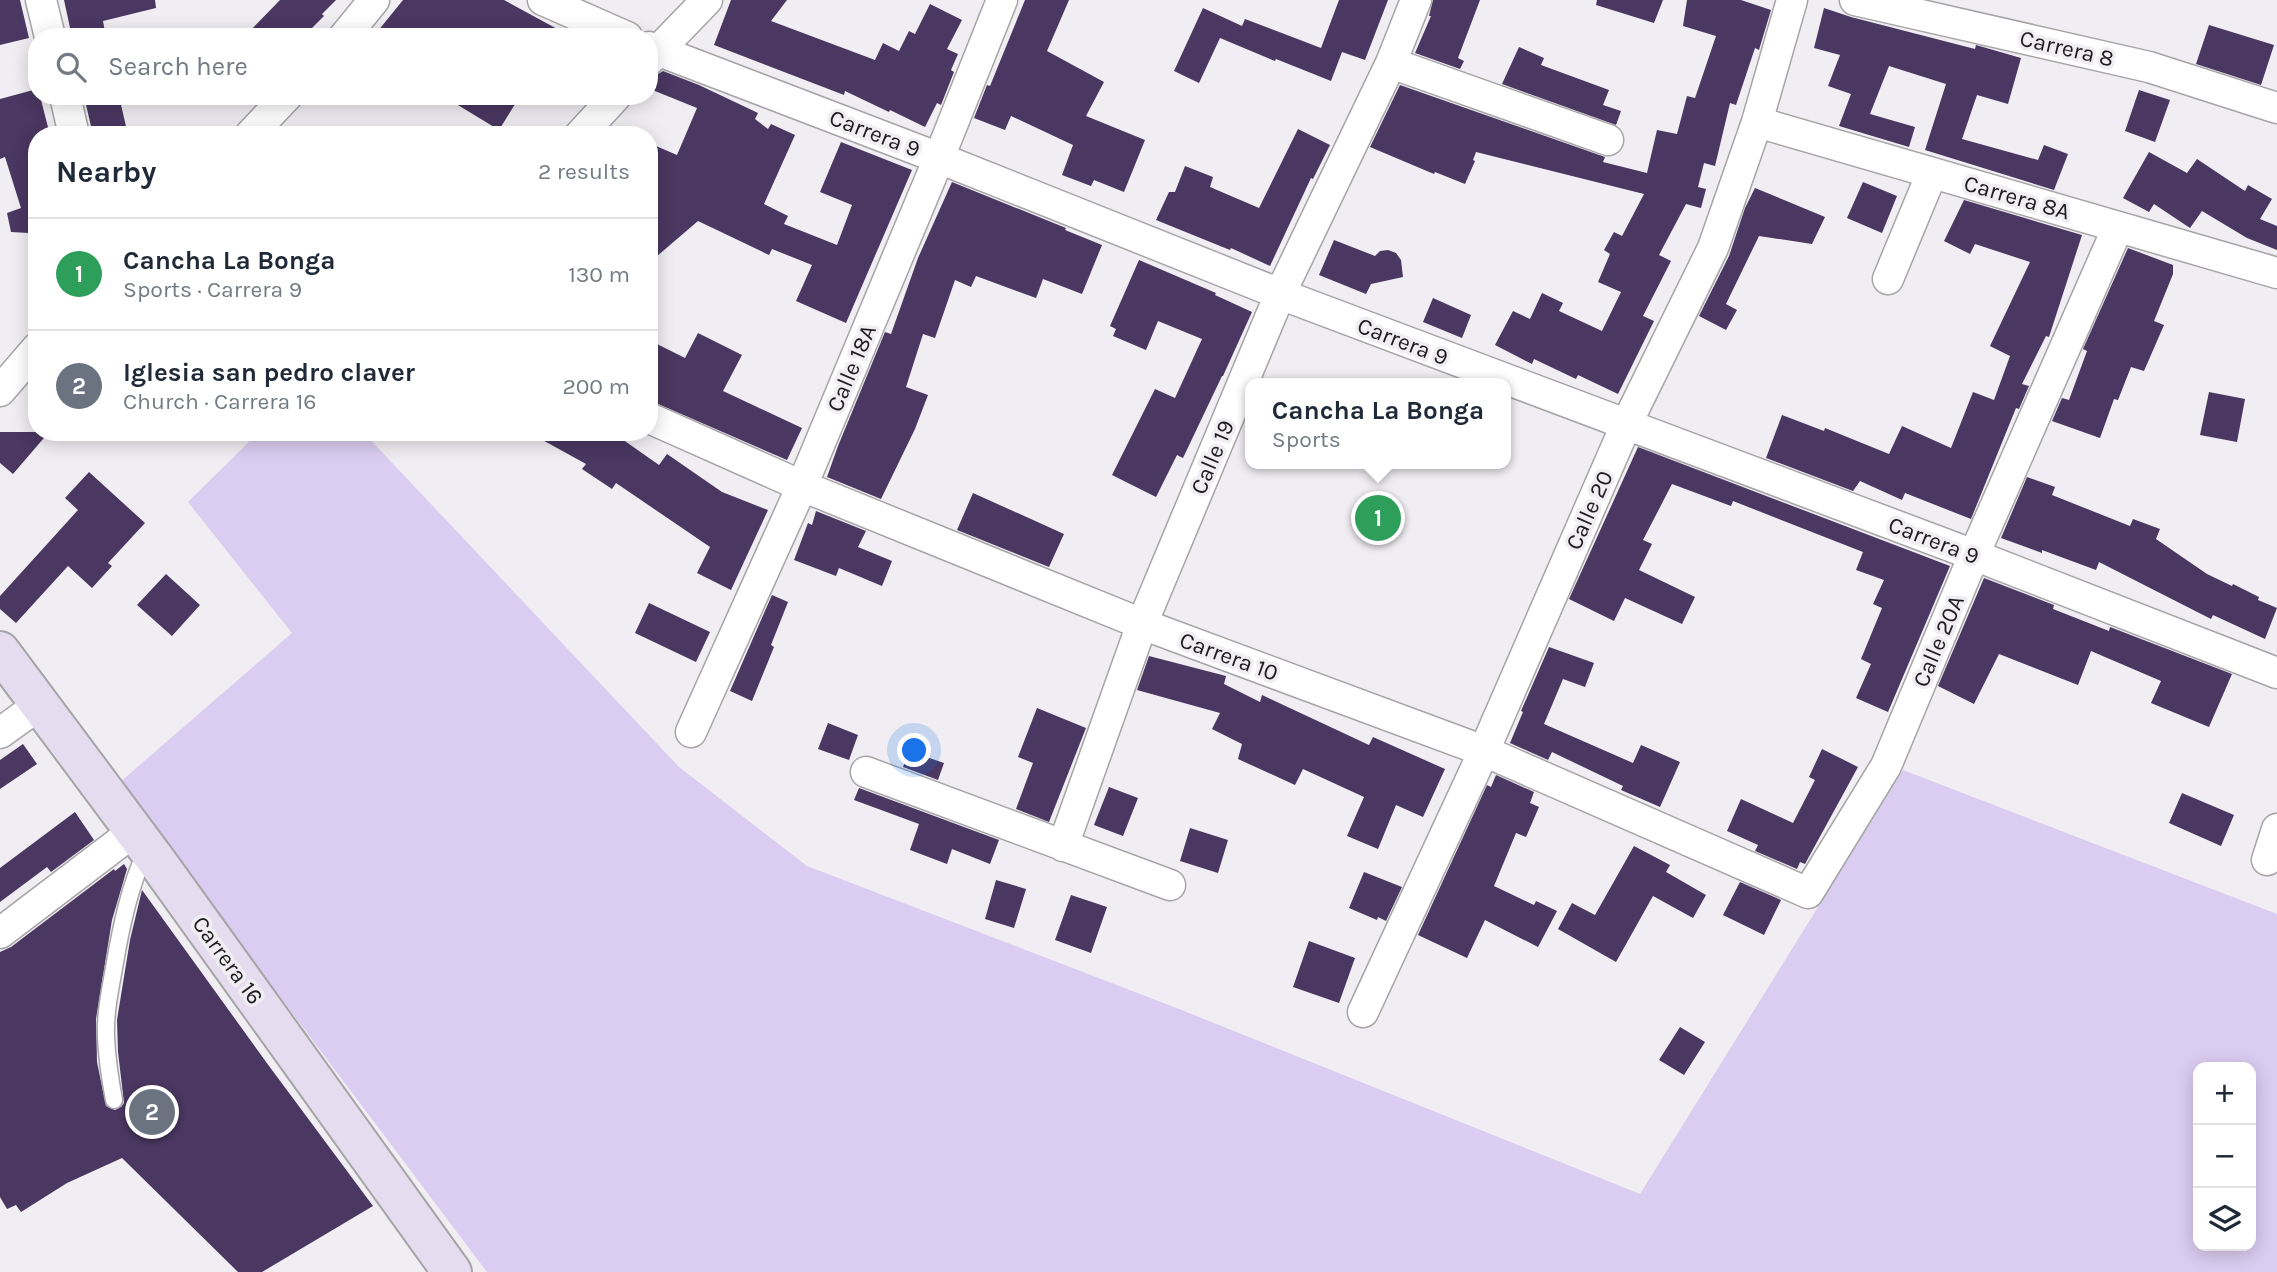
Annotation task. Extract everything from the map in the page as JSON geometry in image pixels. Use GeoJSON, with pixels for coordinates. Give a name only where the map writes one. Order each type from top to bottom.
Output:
{"type":"FeatureCollection","features":[{"type":"Feature","properties":{"kind":"main road","name":"Carrera 16"},"geometry":{"type":"LineString","coordinates":[[0,651],[452,1272]]}},
{"type":"Feature","properties":{"kind":"street"},"geometry":{"type":"LineString","coordinates":[[41,0],[48,28]]}},
{"type":"Feature","properties":{"kind":"street"},"geometry":{"type":"LineString","coordinates":[[351,28],[374,0]]}},
{"type":"Feature","properties":{"kind":"street"},"geometry":{"type":"LineString","coordinates":[[542,0],[606,28]]}},
{"type":"Feature","properties":{"kind":"street"},"geometry":{"type":"LineString","coordinates":[[658,46],[707,0]]}},
{"type":"Feature","properties":{"kind":"street","name":"Calle 18A"},"geometry":{"type":"LineString","coordinates":[[691,732],[802,486],[1002,0]]}},
{"type":"Feature","properties":{"kind":"street","name":"Calle 19"},"geometry":{"type":"LineString","coordinates":[[1063,846],[1142,624],[1280,294],[1391,63],[1416,0]]}},
{"type":"Feature","properties":{"kind":"street","name":"Calle 20"},"geometry":{"type":"LineString","coordinates":[[1363,1012],[1484,751],[1626,425],[1713,248],[1757,122],[1792,0]]}},
{"type":"Feature","properties":{"kind":"street","name":"Carrera 8"},"geometry":{"type":"LineString","coordinates":[[1855,0],[2149,67],[2277,107]]}},
{"type":"Feature","properties":{"kind":"street","name":"Carrera 9"},"geometry":{"type":"LineString","coordinates":[[658,54],[939,158],[1280,294],[1502,378]]}},
{"type":"Feature","properties":{"kind":"street"},"geometry":{"type":"LineString","coordinates":[[1391,63],[1608,140]]}},
{"type":"Feature","properties":{"kind":"street"},"geometry":{"type":"LineString","coordinates":[[67,105],[72,126]]}},
{"type":"Feature","properties":{"kind":"street"},"geometry":{"type":"LineString","coordinates":[[259,126],[278,105]]}},
{"type":"Feature","properties":{"kind":"street"},"geometry":{"type":"LineString","coordinates":[[588,126],[608,105]]}},
{"type":"Feature","properties":{"kind":"street","name":"Carrera 8A"},"geometry":{"type":"LineString","coordinates":[[1757,122],[2277,273]]}},
{"type":"Feature","properties":{"kind":"street"},"geometry":{"type":"LineString","coordinates":[[1888,279],[1933,173]]}},
{"type":"Feature","properties":{"kind":"street","name":"Calle 20A"},"geometry":{"type":"LineString","coordinates":[[1808,893],[1886,766],[1974,555],[2118,227]]}},
{"type":"Feature","properties":{"kind":"street"},"geometry":{"type":"LineString","coordinates":[[0,391],[28,358]]}},
{"type":"Feature","properties":{"kind":"street","name":"Carrera 9"},"geometry":{"type":"LineString","coordinates":[[1511,381],[1974,555],[2277,673]]}},
{"type":"Feature","properties":{"kind":"street","name":"Carrera 10"},"geometry":{"type":"LineString","coordinates":[[658,422],[802,486],[1142,624],[1484,751],[1808,893]]}},
{"type":"Feature","properties":{"kind":"street"},"geometry":{"type":"LineString","coordinates":[[0,733],[39,705]]}},
{"type":"Feature","properties":{"kind":"street"},"geometry":{"type":"LineString","coordinates":[[866,772],[1170,885]]}},
{"type":"Feature","properties":{"kind":"street"},"geometry":{"type":"LineString","coordinates":[[2267,860],[2277,829]]}},
{"type":"Feature","properties":{"kind":"street"},"geometry":{"type":"LineString","coordinates":[[0,933],[140,841]]}},
{"type":"Feature","properties":{"kind":"lane"},"geometry":{"type":"LineString","coordinates":[[114,1101],[106,1033],[110,990],[140,841]]}},
{"type":"Feature","properties":{"kind":"shaded area"},"geometry":{"type":"Polygon","coordinates":[[[250,441],[371,441],[679,767],[807,866],[1179,1009],[1640,1194],[1903,770],[2277,914],[2277,1272],[487,1272],[119,783],[292,633],[188,502],[250,441]]]}},
{"type":"Feature","properties":{"kind":"building"},"geometry":{"type":"Polygon","coordinates":[[[0,0],[20,0],[28,38],[0,45],[0,0]]]}},
{"type":"Feature","properties":{"kind":"building"},"geometry":{"type":"Polygon","coordinates":[[[64,0],[155,0],[156,8],[103,21],[104,28],[70,28],[64,0]]]}},
{"type":"Feature","properties":{"kind":"building"},"geometry":{"type":"Polygon","coordinates":[[[280,0],[336,0],[312,28],[253,28],[280,0]]]}},
{"type":"Feature","properties":{"kind":"building"},"geometry":{"type":"Polygon","coordinates":[[[403,0],[504,0],[555,28],[380,28],[403,0]]]}},
{"type":"Feature","properties":{"kind":"building"},"geometry":{"type":"Polygon","coordinates":[[[731,0],[787,0],[771,21],[875,60],[883,43],[899,51],[909,31],[915,34],[930,4],[962,20],[947,49],[958,54],[941,105],[937,103],[925,127],[845,91],[844,95],[714,45],[731,0]]]}},
{"type":"Feature","properties":{"kind":"building"},"geometry":{"type":"Polygon","coordinates":[[[1025,0],[1069,0],[1047,51],[1104,82],[1086,116],[1145,140],[1124,192],[1094,180],[1091,186],[1062,175],[1073,145],[1011,116],[1005,130],[974,118],[1025,0]]]}},
{"type":"Feature","properties":{"kind":"building"},"geometry":{"type":"Polygon","coordinates":[[[1339,0],[1388,0],[1365,60],[1342,52],[1331,81],[1220,38],[1199,83],[1174,71],[1203,8],[1242,26],[1245,19],[1321,48],[1339,0]]]}},
{"type":"Feature","properties":{"kind":"building"},"geometry":{"type":"Polygon","coordinates":[[[1433,0],[1480,0],[1458,58],[1464,61],[1460,69],[1415,53],[1431,16],[1433,0]]]}},
{"type":"Feature","properties":{"kind":"building"},"geometry":{"type":"Polygon","coordinates":[[[1597,0],[1663,0],[1654,23],[1596,5],[1597,0]]]}},
{"type":"Feature","properties":{"kind":"building"},"geometry":{"type":"Polygon","coordinates":[[[1687,0],[1741,0],[1771,10],[1759,50],[1755,48],[1736,105],[1730,103],[1715,166],[1704,163],[1698,187],[1706,189],[1701,208],[1686,204],[1659,255],[1671,261],[1643,316],[1654,321],[1618,394],[1578,375],[1576,379],[1534,359],[1532,364],[1495,345],[1513,311],[1530,319],[1542,293],[1563,303],[1559,311],[1602,331],[1621,292],[1598,282],[1610,254],[1604,250],[1614,232],[1622,236],[1644,194],[1476,152],[1465,184],[1370,147],[1400,85],[1605,157],[1603,162],[1647,173],[1657,130],[1677,134],[1687,96],[1695,98],[1716,36],[1683,26],[1687,0]]]}},
{"type":"Feature","properties":{"kind":"building"},"geometry":{"type":"Polygon","coordinates":[[[1824,8],[1975,49],[1976,45],[2021,58],[2008,104],[1977,95],[1962,139],[2038,160],[2044,145],[2068,154],[2054,190],[1925,150],[1946,84],[1889,66],[1870,114],[1915,127],[1909,147],[1839,126],[1851,94],[1828,86],[1840,55],[1814,48],[1824,8]]]}},
{"type":"Feature","properties":{"kind":"building"},"geometry":{"type":"Polygon","coordinates":[[[2209,25],[2274,45],[2261,85],[2196,64],[2209,25]]]}},
{"type":"Feature","properties":{"kind":"building"},"geometry":{"type":"Polygon","coordinates":[[[1519,47],[1544,58],[1541,65],[1609,90],[1603,105],[1621,111],[1616,125],[1502,84],[1519,47]]]}},
{"type":"Feature","properties":{"kind":"building"},"geometry":{"type":"Polygon","coordinates":[[[663,71],[699,85],[758,113],[755,119],[768,129],[771,124],[795,135],[764,204],[788,216],[784,224],[837,245],[852,205],[820,192],[841,142],[912,170],[846,323],[796,301],[812,265],[772,249],[769,255],[698,221],[658,255],[658,147],[677,155],[697,108],[658,92],[658,74],[663,71]]]}},
{"type":"Feature","properties":{"kind":"building"},"geometry":{"type":"Polygon","coordinates":[[[2139,90],[2170,100],[2155,142],[2125,131],[2139,90]]]}},
{"type":"Feature","properties":{"kind":"building"},"geometry":{"type":"Polygon","coordinates":[[[28,91],[28,105],[42,105],[48,126],[28,126],[28,233],[11,232],[7,213],[21,208],[5,157],[0,159],[0,99],[28,91]]]}},
{"type":"Feature","properties":{"kind":"building"},"geometry":{"type":"Polygon","coordinates":[[[86,105],[121,105],[126,126],[91,126],[86,105]]]}},
{"type":"Feature","properties":{"kind":"building"},"geometry":{"type":"Polygon","coordinates":[[[458,105],[514,105],[501,126],[492,126],[458,105]]]}},
{"type":"Feature","properties":{"kind":"building"},"geometry":{"type":"Polygon","coordinates":[[[1298,129],[1330,145],[1313,179],[1311,178],[1270,266],[1156,220],[1169,192],[1175,192],[1185,166],[1213,177],[1210,187],[1259,208],[1298,129]]]}},
{"type":"Feature","properties":{"kind":"building"},"geometry":{"type":"Polygon","coordinates":[[[2149,152],[2187,173],[2197,159],[2245,191],[2248,185],[2272,199],[2260,219],[2277,226],[2277,250],[2247,238],[2202,211],[2190,228],[2154,204],[2149,212],[2123,198],[2149,152]]]}},
{"type":"Feature","properties":{"kind":"building"},"geometry":{"type":"Polygon","coordinates":[[[952,182],[1102,245],[1082,294],[1043,279],[1036,298],[976,276],[971,287],[955,280],[935,338],[923,334],[906,387],[928,395],[915,429],[881,499],[827,477],[885,332],[891,334],[918,258],[952,182]]]}},
{"type":"Feature","properties":{"kind":"building"},"geometry":{"type":"Polygon","coordinates":[[[1863,182],[1897,196],[1882,233],[1847,218],[1863,182]]]}},
{"type":"Feature","properties":{"kind":"building"},"geometry":{"type":"Polygon","coordinates":[[[1755,188],[1825,217],[1812,244],[1759,236],[1726,304],[1737,310],[1726,330],[1699,316],[1729,256],[1745,208],[1755,188]]]}},
{"type":"Feature","properties":{"kind":"building"},"geometry":{"type":"Polygon","coordinates":[[[1964,200],[2082,235],[2049,337],[2046,336],[2022,384],[2029,386],[2019,409],[2016,408],[1971,519],[1905,493],[1902,500],[1860,481],[1853,491],[1766,458],[1782,415],[1824,431],[1825,428],[1889,454],[1902,426],[1951,448],[1973,392],[1994,400],[2010,356],[1990,346],[2030,262],[1975,244],[1970,254],[1944,241],[1964,200]]]}},
{"type":"Feature","properties":{"kind":"building"},"geometry":{"type":"Polygon","coordinates":[[[1334,240],[1375,256],[1380,251],[1396,253],[1401,260],[1403,277],[1371,284],[1366,294],[1319,275],[1334,240]]]}},
{"type":"Feature","properties":{"kind":"building"},"geometry":{"type":"Polygon","coordinates":[[[2128,248],[2173,265],[2173,274],[2154,321],[2164,325],[2144,371],[2131,367],[2118,400],[2114,399],[2100,438],[2052,421],[2062,398],[2069,400],[2087,351],[2083,349],[2128,248]]]}},
{"type":"Feature","properties":{"kind":"building"},"geometry":{"type":"Polygon","coordinates":[[[1139,260],[1216,293],[1215,295],[1252,312],[1183,458],[1177,455],[1156,497],[1112,475],[1155,389],[1175,398],[1202,339],[1158,321],[1146,350],[1113,336],[1116,329],[1110,326],[1139,260]]]}},
{"type":"Feature","properties":{"kind":"building"},"geometry":{"type":"Polygon","coordinates":[[[1433,298],[1471,315],[1462,338],[1423,322],[1433,298]]]}},
{"type":"Feature","properties":{"kind":"building"},"geometry":{"type":"Polygon","coordinates":[[[698,333],[742,355],[723,391],[802,428],[787,460],[658,404],[658,344],[685,358],[698,333]]]}},
{"type":"Feature","properties":{"kind":"building"},"geometry":{"type":"Polygon","coordinates":[[[2209,392],[2245,399],[2237,442],[2200,435],[2209,392]]]}},
{"type":"Feature","properties":{"kind":"building"},"geometry":{"type":"Polygon","coordinates":[[[0,432],[28,432],[28,441],[41,441],[13,474],[0,463],[0,432]]]}},
{"type":"Feature","properties":{"kind":"building"},"geometry":{"type":"Polygon","coordinates":[[[544,441],[625,441],[659,465],[667,454],[722,492],[768,510],[731,590],[697,573],[710,547],[616,483],[612,489],[582,469],[586,464],[544,441]]]}},
{"type":"Feature","properties":{"kind":"building"},"geometry":{"type":"Polygon","coordinates":[[[1638,447],[1950,566],[1888,712],[1856,698],[1871,664],[1861,659],[1882,608],[1873,604],[1884,580],[1856,570],[1863,552],[1733,501],[1731,506],[1672,484],[1643,540],[1652,544],[1639,570],[1695,597],[1682,624],[1625,598],[1614,621],[1569,599],[1638,447]]]}},
{"type":"Feature","properties":{"kind":"building"},"geometry":{"type":"Polygon","coordinates":[[[89,472],[145,523],[108,563],[112,566],[92,588],[68,566],[16,623],[0,609],[0,596],[78,510],[65,498],[89,472]]]}},
{"type":"Feature","properties":{"kind":"building"},"geometry":{"type":"Polygon","coordinates":[[[2027,477],[2055,487],[2052,495],[2130,526],[2133,519],[2160,529],[2156,539],[2207,574],[2232,586],[2233,584],[2277,608],[2265,639],[2213,615],[2211,619],[2099,562],[2096,570],[2001,538],[2027,477]]]}},
{"type":"Feature","properties":{"kind":"building"},"geometry":{"type":"Polygon","coordinates":[[[973,493],[1064,534],[1049,567],[957,530],[973,493]]]}},
{"type":"Feature","properties":{"kind":"building"},"geometry":{"type":"Polygon","coordinates":[[[816,511],[866,531],[858,547],[892,561],[882,586],[839,568],[836,576],[794,560],[808,523],[812,525],[816,511]]]}},
{"type":"Feature","properties":{"kind":"building"},"geometry":{"type":"Polygon","coordinates":[[[166,574],[200,605],[172,636],[137,605],[166,574]]]}},
{"type":"Feature","properties":{"kind":"building"},"geometry":{"type":"Polygon","coordinates":[[[1984,578],[2054,605],[2053,609],[2109,631],[2110,627],[2232,674],[2209,727],[2151,703],[2161,681],[2091,651],[2078,685],[1999,654],[1974,704],[1938,686],[1984,578]]]}},
{"type":"Feature","properties":{"kind":"building"},"geometry":{"type":"Polygon","coordinates":[[[772,595],[788,602],[771,645],[774,647],[752,701],[730,691],[772,595]]]}},
{"type":"Feature","properties":{"kind":"building"},"geometry":{"type":"Polygon","coordinates":[[[649,603],[710,632],[696,662],[635,633],[649,603]]]}},
{"type":"Feature","properties":{"kind":"building"},"geometry":{"type":"Polygon","coordinates":[[[1549,647],[1594,663],[1585,687],[1563,679],[1544,724],[1633,763],[1641,745],[1680,762],[1660,807],[1621,790],[1623,786],[1552,752],[1548,760],[1510,743],[1549,647]]]}},
{"type":"Feature","properties":{"kind":"building"},"geometry":{"type":"Polygon","coordinates":[[[1149,656],[1226,676],[1224,684],[1260,702],[1262,695],[1369,745],[1373,737],[1445,769],[1423,817],[1396,805],[1378,849],[1347,836],[1364,797],[1303,769],[1295,785],[1238,759],[1242,744],[1212,729],[1220,713],[1137,690],[1149,656]]]}},
{"type":"Feature","properties":{"kind":"building"},"geometry":{"type":"Polygon","coordinates":[[[1037,708],[1086,728],[1049,822],[1016,809],[1033,763],[1018,757],[1037,708]]]}},
{"type":"Feature","properties":{"kind":"building"},"geometry":{"type":"Polygon","coordinates":[[[828,723],[858,735],[849,760],[818,749],[828,723]]]}},
{"type":"Feature","properties":{"kind":"building"},"geometry":{"type":"Polygon","coordinates":[[[23,744],[37,764],[0,789],[0,760],[23,744]]]}},
{"type":"Feature","properties":{"kind":"building"},"geometry":{"type":"Polygon","coordinates":[[[1822,749],[1858,767],[1805,864],[1800,862],[1797,869],[1755,851],[1758,845],[1727,831],[1741,799],[1793,823],[1815,780],[1809,777],[1822,749]]]}},
{"type":"Feature","properties":{"kind":"building"},"geometry":{"type":"Polygon","coordinates":[[[909,751],[944,763],[938,780],[903,767],[909,751]]]}},
{"type":"Feature","properties":{"kind":"building"},"geometry":{"type":"Polygon","coordinates":[[[1496,775],[1534,792],[1530,803],[1539,807],[1526,837],[1516,833],[1494,886],[1534,905],[1536,901],[1557,911],[1538,947],[1485,920],[1467,958],[1418,935],[1487,785],[1491,787],[1496,775]]]}},
{"type":"Feature","properties":{"kind":"building"},"geometry":{"type":"Polygon","coordinates":[[[1109,787],[1138,798],[1123,836],[1094,825],[1109,787]]]}},
{"type":"Feature","properties":{"kind":"building"},"geometry":{"type":"Polygon","coordinates":[[[859,788],[999,840],[990,864],[952,849],[947,864],[910,850],[919,824],[854,800],[859,788]]]}},
{"type":"Feature","properties":{"kind":"building"},"geometry":{"type":"Polygon","coordinates":[[[2182,793],[2234,815],[2221,846],[2169,823],[2182,793]]]}},
{"type":"Feature","properties":{"kind":"building"},"geometry":{"type":"Polygon","coordinates":[[[75,812],[94,840],[51,872],[47,867],[0,902],[0,868],[75,812]]]}},
{"type":"Feature","properties":{"kind":"building"},"geometry":{"type":"Polygon","coordinates":[[[1190,828],[1228,840],[1218,873],[1180,861],[1190,828]]]}},
{"type":"Feature","properties":{"kind":"building"},"geometry":{"type":"Polygon","coordinates":[[[1634,846],[1670,865],[1666,872],[1706,895],[1693,918],[1653,896],[1616,962],[1558,929],[1572,903],[1595,915],[1634,846]]]}},
{"type":"Feature","properties":{"kind":"building"},"geometry":{"type":"Polygon","coordinates":[[[124,864],[127,869],[112,920],[96,1019],[97,1062],[106,1106],[115,1110],[124,1103],[117,1020],[130,940],[142,890],[373,1206],[262,1272],[238,1272],[122,1158],[67,1183],[21,1212],[16,1205],[7,1209],[0,1197],[0,952],[11,947],[124,864]]]}},
{"type":"Feature","properties":{"kind":"building"},"geometry":{"type":"Polygon","coordinates":[[[1364,872],[1402,887],[1386,921],[1349,908],[1364,872]]]}},
{"type":"Feature","properties":{"kind":"building"},"geometry":{"type":"Polygon","coordinates":[[[996,880],[1026,889],[1014,928],[985,919],[996,880]]]}},
{"type":"Feature","properties":{"kind":"building"},"geometry":{"type":"Polygon","coordinates":[[[1740,882],[1781,900],[1764,935],[1723,915],[1740,882]]]}},
{"type":"Feature","properties":{"kind":"building"},"geometry":{"type":"Polygon","coordinates":[[[1071,895],[1107,907],[1091,953],[1055,940],[1071,895]]]}},
{"type":"Feature","properties":{"kind":"building"},"geometry":{"type":"Polygon","coordinates":[[[1309,941],[1355,958],[1339,1003],[1293,987],[1309,941]]]}},
{"type":"Feature","properties":{"kind":"building"},"geometry":{"type":"Polygon","coordinates":[[[1680,1027],[1705,1042],[1684,1075],[1659,1060],[1680,1027]]]}},
{"type":"Feature","properties":{"kind":"place","name":"Cancha La Bonga"},"geometry":{"type":"Point","coordinates":[1378,518]}},
{"type":"Feature","properties":{"kind":"place","name":"Iglesia san pedro claver"},"geometry":{"type":"Point","coordinates":[152,1112]}}]}
